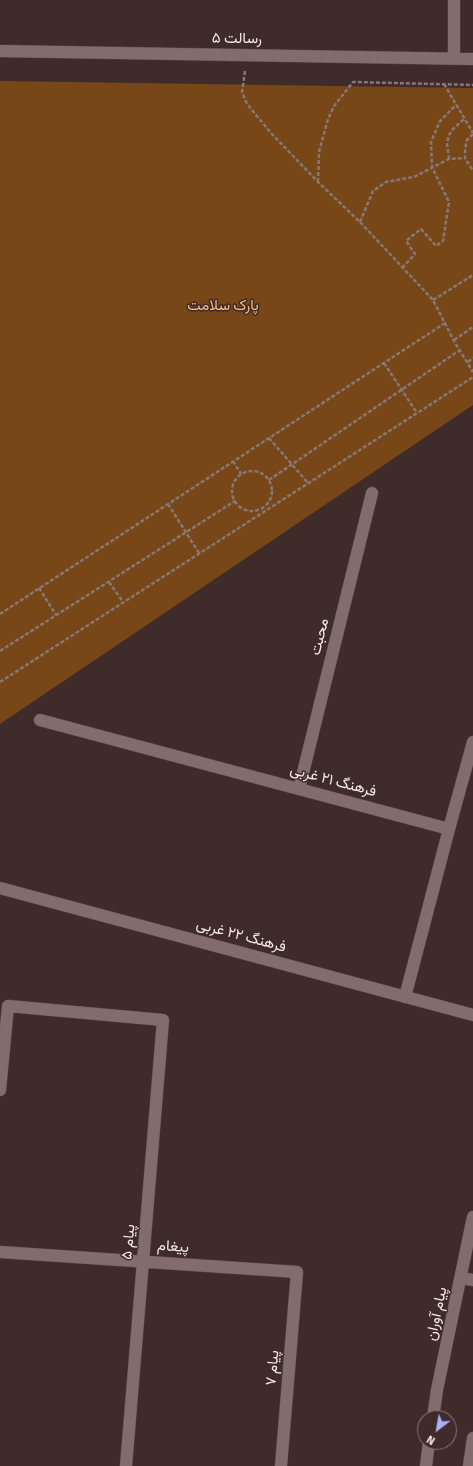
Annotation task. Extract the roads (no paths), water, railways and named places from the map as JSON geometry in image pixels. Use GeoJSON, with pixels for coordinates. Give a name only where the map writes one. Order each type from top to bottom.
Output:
{"type":"FeatureCollection","features":[{"type":"Feature","properties":{"kind":"street"},"geometry":{"type":"LineString","coordinates":[[454,0],[454,58]]}},
{"type":"Feature","properties":{"kind":"street","name":"رسالت ۵"},"geometry":{"type":"LineString","coordinates":[[0,51],[473,59]]}},
{"type":"Feature","properties":{"kind":"street","name":"محبت"},"geometry":{"type":"LineString","coordinates":[[299,789],[372,493]]}},
{"type":"Feature","properties":{"kind":"street","name":"فرهنگ ۲۱ غربی"},"geometry":{"type":"LineString","coordinates":[[40,720],[449,829]]}},
{"type":"Feature","properties":{"kind":"street"},"geometry":{"type":"LineString","coordinates":[[405,997],[473,742]]}},
{"type":"Feature","properties":{"kind":"street","name":"فرهنگ ۲۲ غربی"},"geometry":{"type":"LineString","coordinates":[[0,888],[473,1015]]}},
{"type":"Feature","properties":{"kind":"street","name":"پیام ۵"},"geometry":{"type":"LineString","coordinates":[[0,1090],[8,1006],[163,1020],[126,1466]]}},
{"type":"Feature","properties":{"kind":"street","name":"پیام آوران"},"geometry":{"type":"LineString","coordinates":[[434,1410],[473,1217]]}},
{"type":"Feature","properties":{"kind":"street","name":"پیغام"},"geometry":{"type":"LineString","coordinates":[[0,1252],[297,1272]]}},
{"type":"Feature","properties":{"kind":"street","name":"پیام ۷"},"geometry":{"type":"LineString","coordinates":[[281,1466],[297,1272]]}},
{"type":"Feature","properties":{"kind":"street"},"geometry":{"type":"LineString","coordinates":[[461,1278],[473,1280]]}},
{"type":"Feature","properties":{"kind":"street"},"geometry":{"type":"LineString","coordinates":[[469,1466],[473,1438]]}},
{"type":"Feature","properties":{"kind":"street"},"geometry":{"type":"LineString","coordinates":[[426,1466],[428,1450]]}},
{"type":"Feature","properties":{"kind":"park label","name":"پارک سلامت"},"geometry":{"type":"Point","coordinates":[223,306]}}]}
